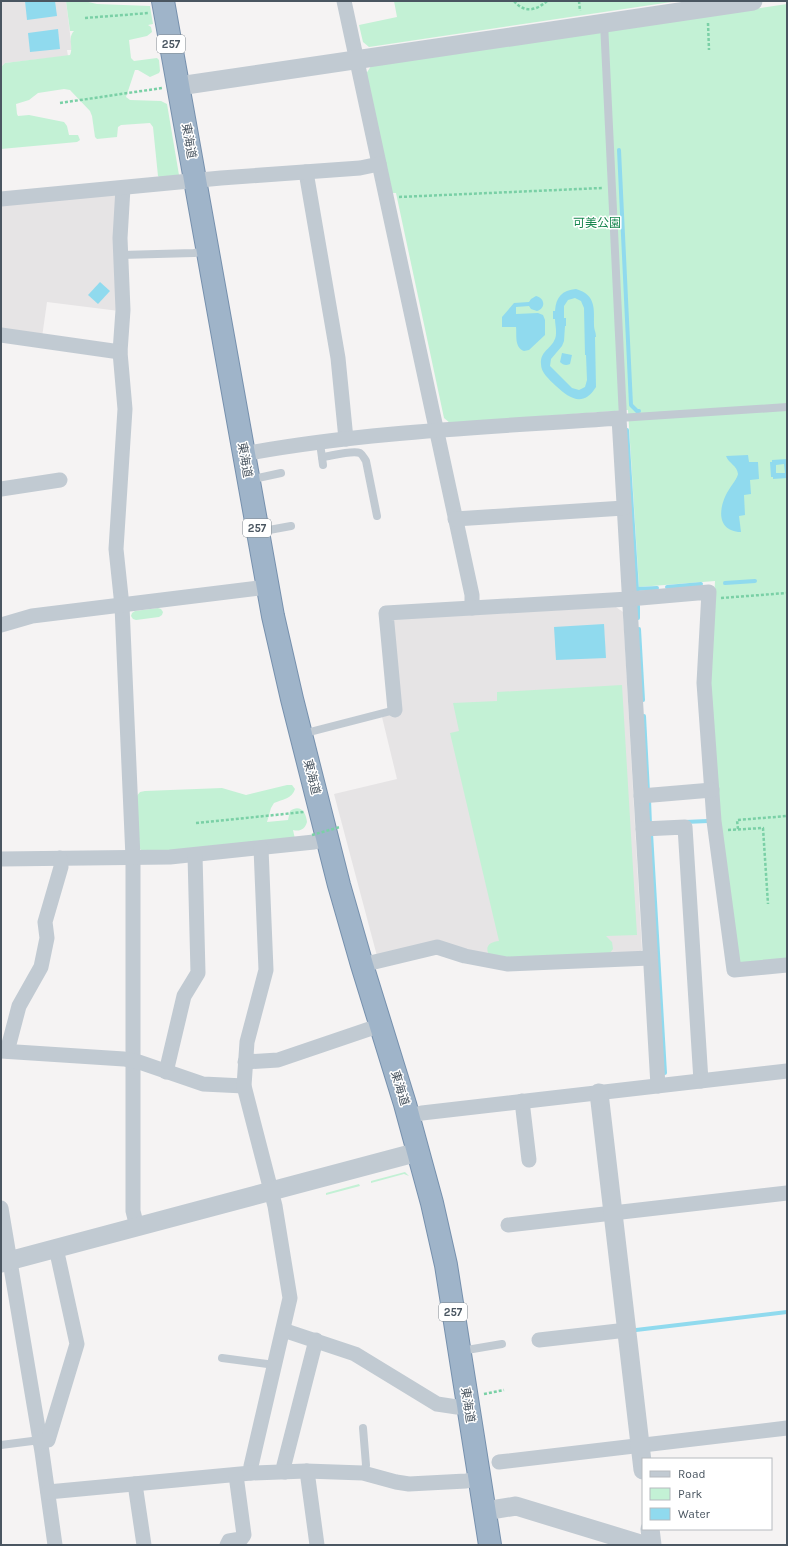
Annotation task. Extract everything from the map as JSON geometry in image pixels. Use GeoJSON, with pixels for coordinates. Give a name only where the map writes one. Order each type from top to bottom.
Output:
{"type":"FeatureCollection","features":[{"type":"Feature","properties":{"kind":"highway","name":"東海道"},"geometry":{"type":"LineString","coordinates":[[158,7],[173,87],[196,181],[257,532],[279,644],[301,734],[362,965],[408,1117],[442,1244],[490,1545]]}},
{"type":"Feature","properties":{"kind":"street"},"geometry":{"type":"LineString","coordinates":[[344,1],[456,519],[472,595],[472,608]]}},
{"type":"Feature","properties":{"kind":"street"},"geometry":{"type":"LineString","coordinates":[[173,87],[753,1]]}},
{"type":"Feature","properties":{"kind":"street"},"geometry":{"type":"LineString","coordinates":[[1,199],[360,168],[379,164]]}},
{"type":"Feature","properties":{"kind":"street"},"geometry":{"type":"LineString","coordinates":[[306,172],[338,358],[346,439]]}},
{"type":"Feature","properties":{"kind":"street"},"geometry":{"type":"LineString","coordinates":[[123,188],[120,238],[123,310],[120,352],[125,409],[116,549],[122,606],[133,858],[133,1211],[137,1227]]}},
{"type":"Feature","properties":{"kind":"street"},"geometry":{"type":"LineString","coordinates":[[1,334],[120,352]]}},
{"type":"Feature","properties":{"kind":"street"},"geometry":{"type":"LineString","coordinates":[[244,454],[322,455],[346,439],[621,418],[629,599],[658,1086]]}},
{"type":"Feature","properties":{"kind":"street"},"geometry":{"type":"LineString","coordinates":[[1,489],[60,480]]}},
{"type":"Feature","properties":{"kind":"street"},"geometry":{"type":"LineString","coordinates":[[456,519],[624,508]]}},
{"type":"Feature","properties":{"kind":"street"},"geometry":{"type":"LineString","coordinates":[[1,625],[28,617],[267,587]]}},
{"type":"Feature","properties":{"kind":"street"},"geometry":{"type":"LineString","coordinates":[[395,710],[386,613],[629,599],[709,592],[704,683],[715,831],[734,970],[787,965]]}},
{"type":"Feature","properties":{"kind":"street"},"geometry":{"type":"LineString","coordinates":[[640,796],[712,790]]}},
{"type":"Feature","properties":{"kind":"street"},"geometry":{"type":"LineString","coordinates":[[643,829],[686,827],[701,1081]]}},
{"type":"Feature","properties":{"kind":"street"},"geometry":{"type":"LineString","coordinates":[[1,859],[170,858],[314,842],[327,833]]}},
{"type":"Feature","properties":{"kind":"street"},"geometry":{"type":"LineString","coordinates":[[227,1545],[229,1541],[241,1539],[244,1535],[244,1474],[250,1466],[290,1298],[272,1191],[244,1086],[247,1042],[266,970],[261,848]]}},
{"type":"Feature","properties":{"kind":"street"},"geometry":{"type":"LineString","coordinates":[[166,1072],[184,996],[198,973],[195,855]]}},
{"type":"Feature","properties":{"kind":"street"},"geometry":{"type":"LineString","coordinates":[[60,858],[61,867],[45,922],[47,938],[41,967],[19,1006],[9,1044],[5,1051],[133,1060],[203,1084],[244,1086]]}},
{"type":"Feature","properties":{"kind":"street"},"geometry":{"type":"LineString","coordinates":[[362,965],[437,947],[470,957],[507,964],[650,958]]}},
{"type":"Feature","properties":{"kind":"street"},"geometry":{"type":"LineString","coordinates":[[245,1062],[278,1060],[381,1025]]}},
{"type":"Feature","properties":{"kind":"street"},"geometry":{"type":"LineString","coordinates":[[408,1117],[422,1113],[787,1071]]}},
{"type":"Feature","properties":{"kind":"street"},"geometry":{"type":"LineString","coordinates":[[599,1093],[642,1462]]}},
{"type":"Feature","properties":{"kind":"street"},"geometry":{"type":"LineString","coordinates":[[522,1101],[529,1160]]}},
{"type":"Feature","properties":{"kind":"street"},"geometry":{"type":"LineString","coordinates":[[6,1262],[418,1152]]}},
{"type":"Feature","properties":{"kind":"street"},"geometry":{"type":"LineString","coordinates":[[508,1225],[787,1193]]}},
{"type":"Feature","properties":{"kind":"street"},"geometry":{"type":"LineString","coordinates":[[1,1208],[6,1262],[40,1440],[55,1545]]}},
{"type":"Feature","properties":{"kind":"street"},"geometry":{"type":"LineString","coordinates":[[40,1440],[48,1440],[77,1344],[56,1248]]}},
{"type":"Feature","properties":{"kind":"street"},"geometry":{"type":"LineString","coordinates":[[283,1330],[355,1354],[437,1404],[456,1407],[468,1405]]}},
{"type":"Feature","properties":{"kind":"street"},"geometry":{"type":"LineString","coordinates":[[539,1340],[627,1330]]}},
{"type":"Feature","properties":{"kind":"street"},"geometry":{"type":"LineString","coordinates":[[285,1472],[284,1465],[316,1340]]}},
{"type":"Feature","properties":{"kind":"street"},"geometry":{"type":"LineString","coordinates":[[499,1462],[787,1428]]}},
{"type":"Feature","properties":{"kind":"street"},"geometry":{"type":"LineString","coordinates":[[48,1492],[244,1474],[307,1471],[364,1473],[409,1484],[466,1481],[480,1478]]}},
{"type":"Feature","properties":{"kind":"street"},"geometry":{"type":"LineString","coordinates":[[307,1471],[317,1545]]}},
{"type":"Feature","properties":{"kind":"street"},"geometry":{"type":"LineString","coordinates":[[135,1484],[144,1545]]}},
{"type":"Feature","properties":{"kind":"street"},"geometry":{"type":"LineString","coordinates":[[485,1510],[516,1506],[644,1545]]}},
{"type":"Feature","properties":{"kind":"street"},"geometry":{"type":"LineString","coordinates":[[650,1530],[652,1545]]}},
{"type":"Feature","properties":{"kind":"lane"},"geometry":{"type":"LineString","coordinates":[[604,23],[613,187],[621,418],[787,407]]}},
{"type":"Feature","properties":{"kind":"lane"},"geometry":{"type":"LineString","coordinates":[[121,255],[194,253],[208,250]]}},
{"type":"Feature","properties":{"kind":"lane"},"geometry":{"type":"LineString","coordinates":[[322,455],[359,453],[364,456],[376,516]]}},
{"type":"Feature","properties":{"kind":"lane"},"geometry":{"type":"LineString","coordinates":[[248,480],[281,474]]}},
{"type":"Feature","properties":{"kind":"lane"},"geometry":{"type":"LineString","coordinates":[[257,532],[291,526]]}},
{"type":"Feature","properties":{"kind":"lane"},"geometry":{"type":"LineString","coordinates":[[301,734],[395,710]]}},
{"type":"Feature","properties":{"kind":"lane"},"geometry":{"type":"LineString","coordinates":[[460,1351],[502,1344]]}},
{"type":"Feature","properties":{"kind":"lane"},"geometry":{"type":"LineString","coordinates":[[222,1358],[275,1365]]}},
{"type":"Feature","properties":{"kind":"lane"},"geometry":{"type":"LineString","coordinates":[[363,1428],[366,1465],[364,1473]]}},
{"type":"Feature","properties":{"kind":"lane"},"geometry":{"type":"LineString","coordinates":[[1,1444],[40,1440]]}},
{"type":"Feature","properties":{"kind":"path"},"geometry":{"type":"LineString","coordinates":[[514,1],[520,7],[527,10],[535,9],[547,1]]}},
{"type":"Feature","properties":{"kind":"path"},"geometry":{"type":"LineString","coordinates":[[85,18],[158,7]]}},
{"type":"Feature","properties":{"kind":"path"},"geometry":{"type":"LineString","coordinates":[[708,20],[709,50]]}},
{"type":"Feature","properties":{"kind":"path"},"geometry":{"type":"LineString","coordinates":[[60,102],[173,87]]}},
{"type":"Feature","properties":{"kind":"path"},"geometry":{"type":"LineString","coordinates":[[386,199],[394,197],[613,187]]}},
{"type":"Feature","properties":{"kind":"path"},"geometry":{"type":"LineString","coordinates":[[708,599],[787,593]]}},
{"type":"Feature","properties":{"kind":"path"},"geometry":{"type":"LineString","coordinates":[[196,824],[308,812]]}},
{"type":"Feature","properties":{"kind":"path"},"geometry":{"type":"LineString","coordinates":[[738,830],[737,820],[787,816]]}},
{"type":"Feature","properties":{"kind":"path"},"geometry":{"type":"LineString","coordinates":[[715,831],[763,828],[768,904]]}},
{"type":"Feature","properties":{"kind":"path"},"geometry":{"type":"LineString","coordinates":[[486,1393],[504,1390]]}},
{"type":"Feature","properties":{"kind":"shaded area"},"geometry":{"type":"Polygon","coordinates":[[[1,1],[66,1],[72,50],[67,50],[68,56],[5,63],[1,67],[1,1]]]}},
{"type":"Feature","properties":{"kind":"shaded area"},"geometry":{"type":"Polygon","coordinates":[[[120,194],[119,311],[47,302],[42,337],[1,330],[1,204],[120,194]]]}},
{"type":"Feature","properties":{"kind":"shaded area"},"geometry":{"type":"Polygon","coordinates":[[[616,607],[623,612],[642,950],[639,954],[518,960],[466,951],[377,956],[334,794],[397,779],[382,717],[399,712],[391,619],[616,607]]]}},
{"type":"Feature","properties":{"kind":"green space"},"geometry":{"type":"Polygon","coordinates":[[[66,1],[150,6],[153,24],[148,25],[151,27],[152,32],[147,36],[129,40],[131,58],[134,61],[157,58],[159,60],[160,71],[159,73],[150,77],[138,70],[135,70],[126,97],[130,100],[161,101],[167,104],[179,175],[161,179],[158,176],[153,127],[150,123],[121,125],[118,127],[117,137],[97,139],[95,137],[90,111],[70,90],[64,89],[38,93],[29,100],[16,104],[17,114],[18,116],[29,115],[64,122],[67,126],[69,135],[78,135],[80,140],[77,142],[1,149],[1,67],[5,63],[70,55],[71,37],[74,31],[70,31],[66,1]]]}},
{"type":"Feature","properties":{"kind":"green space"},"geometry":{"type":"Polygon","coordinates":[[[394,1],[678,1],[369,47],[363,42],[359,25],[397,17],[394,1]]]}},
{"type":"Feature","properties":{"kind":"green space","name":"可美公園"},"geometry":{"type":"Polygon","coordinates":[[[787,4],[787,959],[739,963],[720,821],[710,683],[715,581],[639,587],[628,410],[450,423],[444,418],[396,193],[391,193],[366,74],[371,66],[374,65],[787,4]]]}},
{"type":"Feature","properties":{"kind":"green space"},"geometry":{"type":"Polygon","coordinates":[[[158,608],[163,612],[159,617],[136,620],[131,616],[135,611],[158,608]]]}},
{"type":"Feature","properties":{"kind":"green space"},"geometry":{"type":"Polygon","coordinates":[[[622,685],[637,935],[606,936],[612,942],[613,949],[610,953],[518,960],[489,955],[487,949],[488,946],[493,942],[499,941],[450,733],[459,731],[453,703],[497,701],[497,692],[622,685]]]}},
{"type":"Feature","properties":{"kind":"green space"},"geometry":{"type":"Polygon","coordinates":[[[292,785],[295,789],[294,792],[287,798],[274,803],[267,822],[288,820],[290,811],[297,808],[302,810],[307,822],[302,829],[298,831],[293,830],[295,839],[170,852],[142,851],[138,847],[136,797],[140,792],[222,788],[246,795],[292,785]]]}},
{"type":"Feature","properties":{"kind":"green space"},"geometry":{"type":"Polygon","coordinates":[[[405,1172],[409,1176],[404,1174],[371,1183],[371,1181],[405,1172]]]}},
{"type":"Feature","properties":{"kind":"green space"},"geometry":{"type":"Polygon","coordinates":[[[359,1184],[360,1186],[326,1195],[326,1193],[359,1184]]]}},
{"type":"Feature","properties":{"kind":"water"},"geometry":{"type":"Polygon","coordinates":[[[25,1],[55,1],[57,16],[27,20],[25,1]]]}},
{"type":"Feature","properties":{"kind":"water"},"geometry":{"type":"Polygon","coordinates":[[[58,29],[60,49],[30,52],[28,33],[58,29]]]}},
{"type":"Feature","properties":{"kind":"water"},"geometry":{"type":"Polygon","coordinates":[[[100,282],[110,291],[98,304],[88,295],[100,282]]]}},
{"type":"Feature","properties":{"kind":"water"},"geometry":{"type":"Polygon","coordinates":[[[576,289],[587,295],[594,308],[594,327],[596,337],[596,387],[586,397],[581,399],[571,397],[561,390],[546,376],[541,367],[542,356],[552,344],[556,336],[553,311],[555,311],[558,298],[563,293],[576,289]],[[575,298],[568,300],[564,306],[566,326],[564,341],[562,346],[551,359],[550,366],[572,388],[579,390],[585,387],[587,380],[584,308],[581,301],[575,298]]]}},
{"type":"Feature","properties":{"kind":"water"},"geometry":{"type":"Polygon","coordinates":[[[536,296],[543,301],[542,308],[540,310],[537,311],[531,309],[529,306],[516,307],[516,314],[538,313],[543,315],[545,320],[545,335],[529,350],[524,351],[517,344],[516,327],[502,327],[502,317],[514,303],[529,302],[536,296]]]}},
{"type":"Feature","properties":{"kind":"water"},"geometry":{"type":"Polygon","coordinates":[[[562,353],[572,355],[570,364],[565,365],[560,362],[562,353]]]}},
{"type":"Feature","properties":{"kind":"water"},"geometry":{"type":"Polygon","coordinates":[[[748,455],[749,462],[758,462],[759,479],[750,480],[751,494],[744,495],[745,515],[739,516],[741,532],[726,527],[721,516],[723,501],[738,474],[726,456],[748,455]]]}},
{"type":"Feature","properties":{"kind":"water"},"geometry":{"type":"Polygon","coordinates":[[[787,459],[787,478],[773,479],[773,477],[771,477],[770,462],[772,462],[772,460],[787,459]],[[784,464],[776,465],[776,473],[785,473],[784,464]]]}},
{"type":"Feature","properties":{"kind":"water"},"geometry":{"type":"Polygon","coordinates":[[[604,624],[606,658],[556,660],[554,627],[604,624]]]}},
{"type":"Feature","properties":{"kind":"waterway"},"geometry":{"type":"LineString","coordinates":[[619,150],[631,405],[639,411]]}},
{"type":"Feature","properties":{"kind":"waterway"},"geometry":{"type":"LineString","coordinates":[[627,430],[637,590]]}},
{"type":"Feature","properties":{"kind":"waterway"},"geometry":{"type":"LineString","coordinates":[[725,583],[755,581]]}},
{"type":"Feature","properties":{"kind":"waterway"},"geometry":{"type":"LineString","coordinates":[[667,587],[701,584]]}},
{"type":"Feature","properties":{"kind":"waterway"},"geometry":{"type":"LineString","coordinates":[[637,589],[657,588]]}},
{"type":"Feature","properties":{"kind":"waterway"},"geometry":{"type":"LineString","coordinates":[[638,606],[638,618]]}},
{"type":"Feature","properties":{"kind":"waterway"},"geometry":{"type":"LineString","coordinates":[[639,629],[643,700]]}},
{"type":"Feature","properties":{"kind":"waterway"},"geometry":{"type":"LineString","coordinates":[[644,716],[648,792]]}},
{"type":"Feature","properties":{"kind":"waterway"},"geometry":{"type":"LineString","coordinates":[[649,799],[650,825]]}},
{"type":"Feature","properties":{"kind":"waterway"},"geometry":{"type":"LineString","coordinates":[[685,822],[708,821]]}},
{"type":"Feature","properties":{"kind":"waterway"},"geometry":{"type":"LineString","coordinates":[[651,833],[665,1073]]}},
{"type":"Feature","properties":{"kind":"waterway"},"geometry":{"type":"LineString","coordinates":[[636,1330],[787,1312]]}}]}
